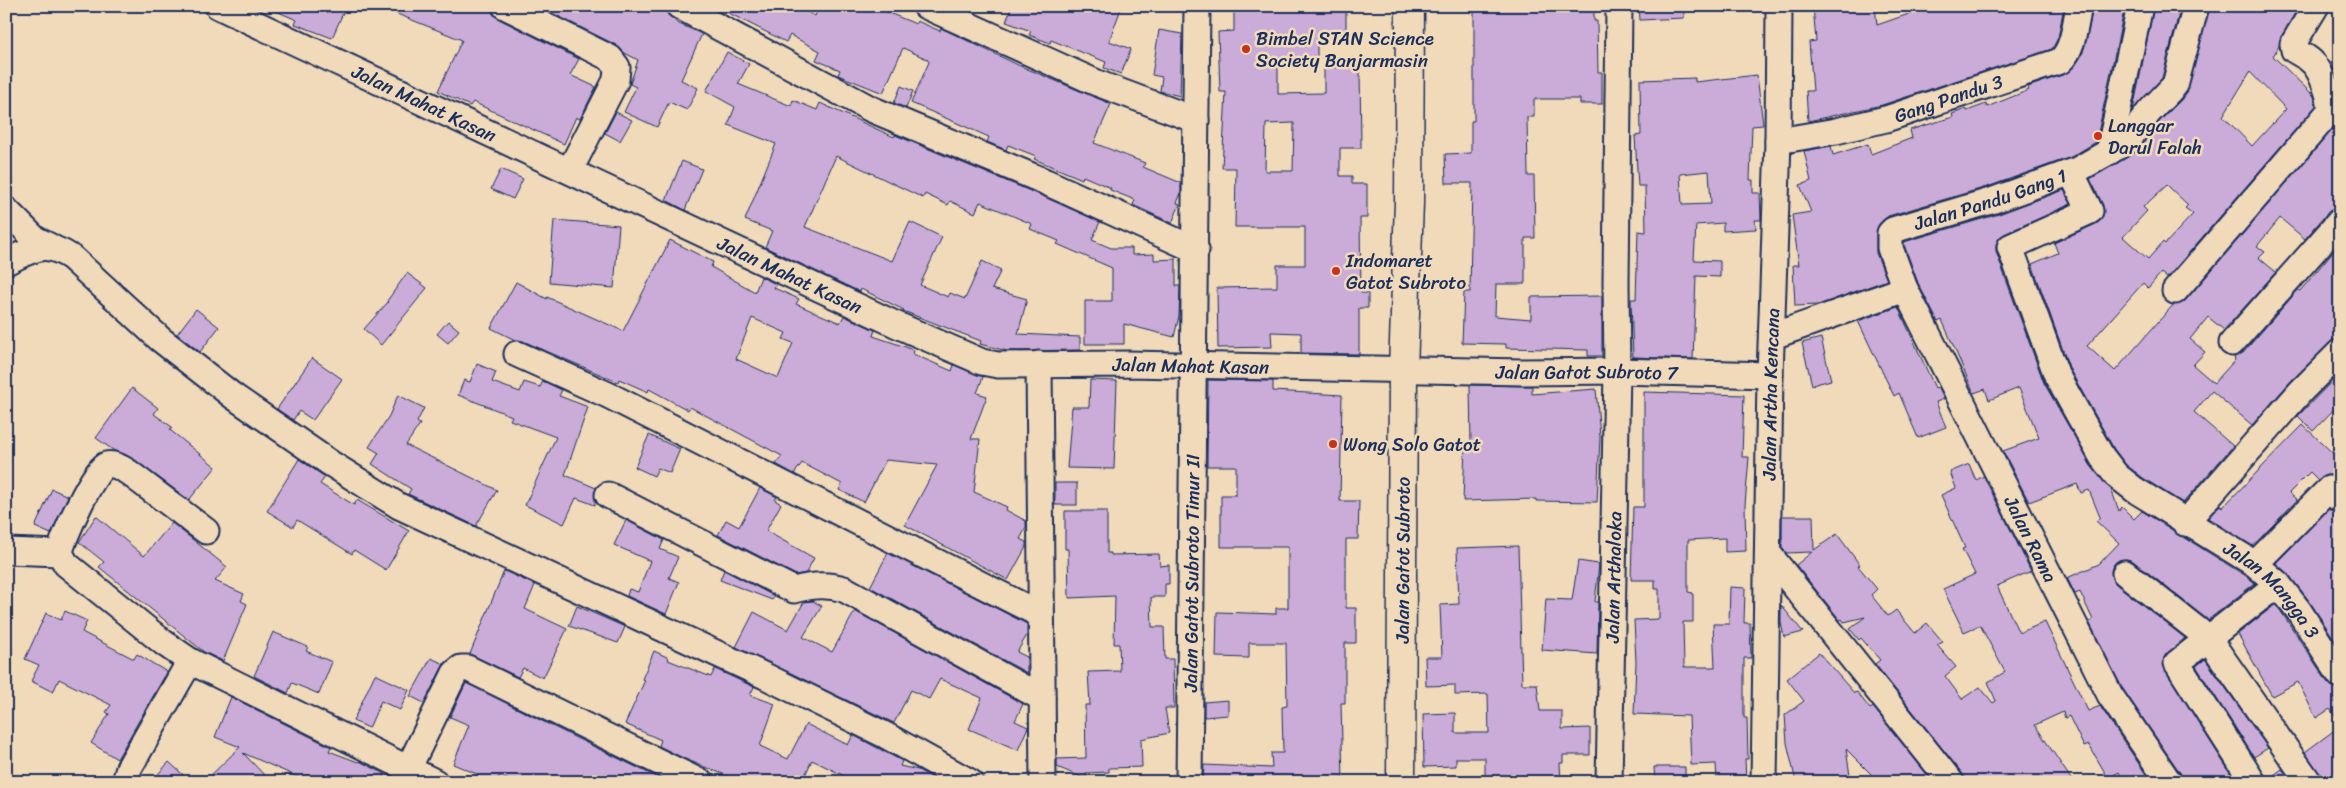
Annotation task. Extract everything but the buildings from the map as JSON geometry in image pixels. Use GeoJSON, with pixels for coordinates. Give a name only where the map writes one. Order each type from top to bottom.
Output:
{"type":"FeatureCollection","features":[{"type":"Feature","properties":{"kind":"main road","name":"Jalan Gatot Subroto"},"geometry":{"type":"LineString","coordinates":[[1401,782],[1403,369],[1409,203],[1410,6]]}},
{"type":"Feature","properties":{"kind":"street","name":"Jalan Mahat Kasan"},"geometry":{"type":"LineString","coordinates":[[218,6],[895,324],[982,362],[998,365],[1403,369]]}},
{"type":"Feature","properties":{"kind":"street"},"geometry":{"type":"LineString","coordinates":[[505,6],[610,58],[617,67],[616,80],[570,170]]}},
{"type":"Feature","properties":{"kind":"street"},"geometry":{"type":"LineString","coordinates":[[679,6],[871,109],[1046,182],[1196,250]]}},
{"type":"Feature","properties":{"kind":"street"},"geometry":{"type":"LineString","coordinates":[[926,6],[1097,83],[1196,120]]}},
{"type":"Feature","properties":{"kind":"street","name":"Jalan Gatot Subroto Timur II"},"geometry":{"type":"LineString","coordinates":[[1189,782],[1196,250],[1197,6]]}},
{"type":"Feature","properties":{"kind":"street","name":"Jalan Arthaloka"},"geometry":{"type":"LineString","coordinates":[[1609,782],[1617,371],[1619,6]]}},
{"type":"Feature","properties":{"kind":"street","name":"Jalan Artha Kencana"},"geometry":{"type":"LineString","coordinates":[[1764,782],[1770,375],[1773,336],[1778,141],[1779,6]]}},
{"type":"Feature","properties":{"kind":"street","name":"Gang Pandu 3"},"geometry":{"type":"LineString","coordinates":[[1778,141],[1836,131],[1886,119],[2060,61],[2066,56],[2070,46],[2079,6]]}},
{"type":"Feature","properties":{"kind":"street"},"geometry":{"type":"LineString","coordinates":[[2109,152],[2140,6]]}},
{"type":"Feature","properties":{"kind":"street","name":"Jalan Pandu Gang 1"},"geometry":{"type":"LineString","coordinates":[[1905,288],[1890,248],[1890,233],[1893,230],[1994,200],[2089,165],[2128,140],[2149,112],[2175,85],[2196,6]]}},
{"type":"Feature","properties":{"kind":"street"},"geometry":{"type":"LineString","coordinates":[[2175,290],[2330,111],[2330,102],[2317,69],[2312,62],[2294,50],[2293,44],[2316,6]]}},
{"type":"Feature","properties":{"kind":"street","name":"Jalan Mangga 3"},"geometry":{"type":"LineString","coordinates":[[2070,172],[2090,211],[2010,247],[2057,376],[2102,457],[2116,475],[2135,490],[2254,564],[2278,584],[2337,666]]}},
{"type":"Feature","properties":{"kind":"street"},"geometry":{"type":"LineString","coordinates":[[6,210],[38,246]]}},
{"type":"Feature","properties":{"kind":"street"},"geometry":{"type":"LineString","coordinates":[[2232,343],[2340,221]]}},
{"type":"Feature","properties":{"kind":"street"},"geometry":{"type":"LineString","coordinates":[[6,262],[38,246],[57,248],[72,258],[141,322],[233,396],[306,447],[398,506],[765,676],[885,735],[970,782]]}},
{"type":"Feature","properties":{"kind":"street"},"geometry":{"type":"LineString","coordinates":[[1773,336],[1905,288]]}},
{"type":"Feature","properties":{"kind":"street","name":"Jalan Rama"},"geometry":{"type":"LineString","coordinates":[[1905,288],[2110,695],[2169,782]]}},
{"type":"Feature","properties":{"kind":"street"},"geometry":{"type":"LineString","coordinates":[[2186,522],[2302,391],[2340,352]]}},
{"type":"Feature","properties":{"kind":"street"},"geometry":{"type":"LineString","coordinates":[[517,354],[608,395],[1041,616]]}},
{"type":"Feature","properties":{"kind":"street"},"geometry":{"type":"LineString","coordinates":[[1039,364],[1043,782]]}},
{"type":"Feature","properties":{"kind":"street","name":"Jalan Gatot Subroto 7"},"geometry":{"type":"LineString","coordinates":[[1403,369],[1770,375]]}},
{"type":"Feature","properties":{"kind":"street"},"geometry":{"type":"LineString","coordinates":[[60,553],[89,484],[98,470],[105,466],[119,466],[206,530]]}},
{"type":"Feature","properties":{"kind":"street"},"geometry":{"type":"LineString","coordinates":[[2254,564],[2329,489],[2340,500]]}},
{"type":"Feature","properties":{"kind":"street"},"geometry":{"type":"LineString","coordinates":[[608,495],[794,590],[808,586],[833,585],[844,589],[1042,698]]}},
{"type":"Feature","properties":{"kind":"street"},"geometry":{"type":"LineString","coordinates":[[6,551],[60,553]]}},
{"type":"Feature","properties":{"kind":"street"},"geometry":{"type":"LineString","coordinates":[[60,553],[66,564],[164,643],[190,661],[435,782]]}},
{"type":"Feature","properties":{"kind":"street"},"geometry":{"type":"LineString","coordinates":[[1768,553],[1951,782]]}},
{"type":"Feature","properties":{"kind":"street"},"geometry":{"type":"LineString","coordinates":[[2125,573],[2208,638],[2309,782]]}},
{"type":"Feature","properties":{"kind":"street"},"geometry":{"type":"LineString","coordinates":[[2253,782],[2178,666],[2180,659],[2278,584]]}},
{"type":"Feature","properties":{"kind":"street"},"geometry":{"type":"LineString","coordinates":[[125,782],[129,768],[190,661]]}},
{"type":"Feature","properties":{"kind":"street"},"geometry":{"type":"LineString","coordinates":[[408,768],[455,673],[461,668],[467,668],[700,782]]}},
{"type":"Feature","properties":{"kind":"place","name":"Bimbel STAN Science Society Banjarmasin"},"geometry":{"type":"Point","coordinates":[1246,49]}},
{"type":"Feature","properties":{"kind":"place","name":"Langgar Darul Falah"},"geometry":{"type":"Point","coordinates":[2098,136]}},
{"type":"Feature","properties":{"kind":"place","name":"Indomaret Gatot Subroto"},"geometry":{"type":"Point","coordinates":[1336,271]}},
{"type":"Feature","properties":{"kind":"place","name":"Wong Solo Gatot"},"geometry":{"type":"Point","coordinates":[1333,444]}}]}
